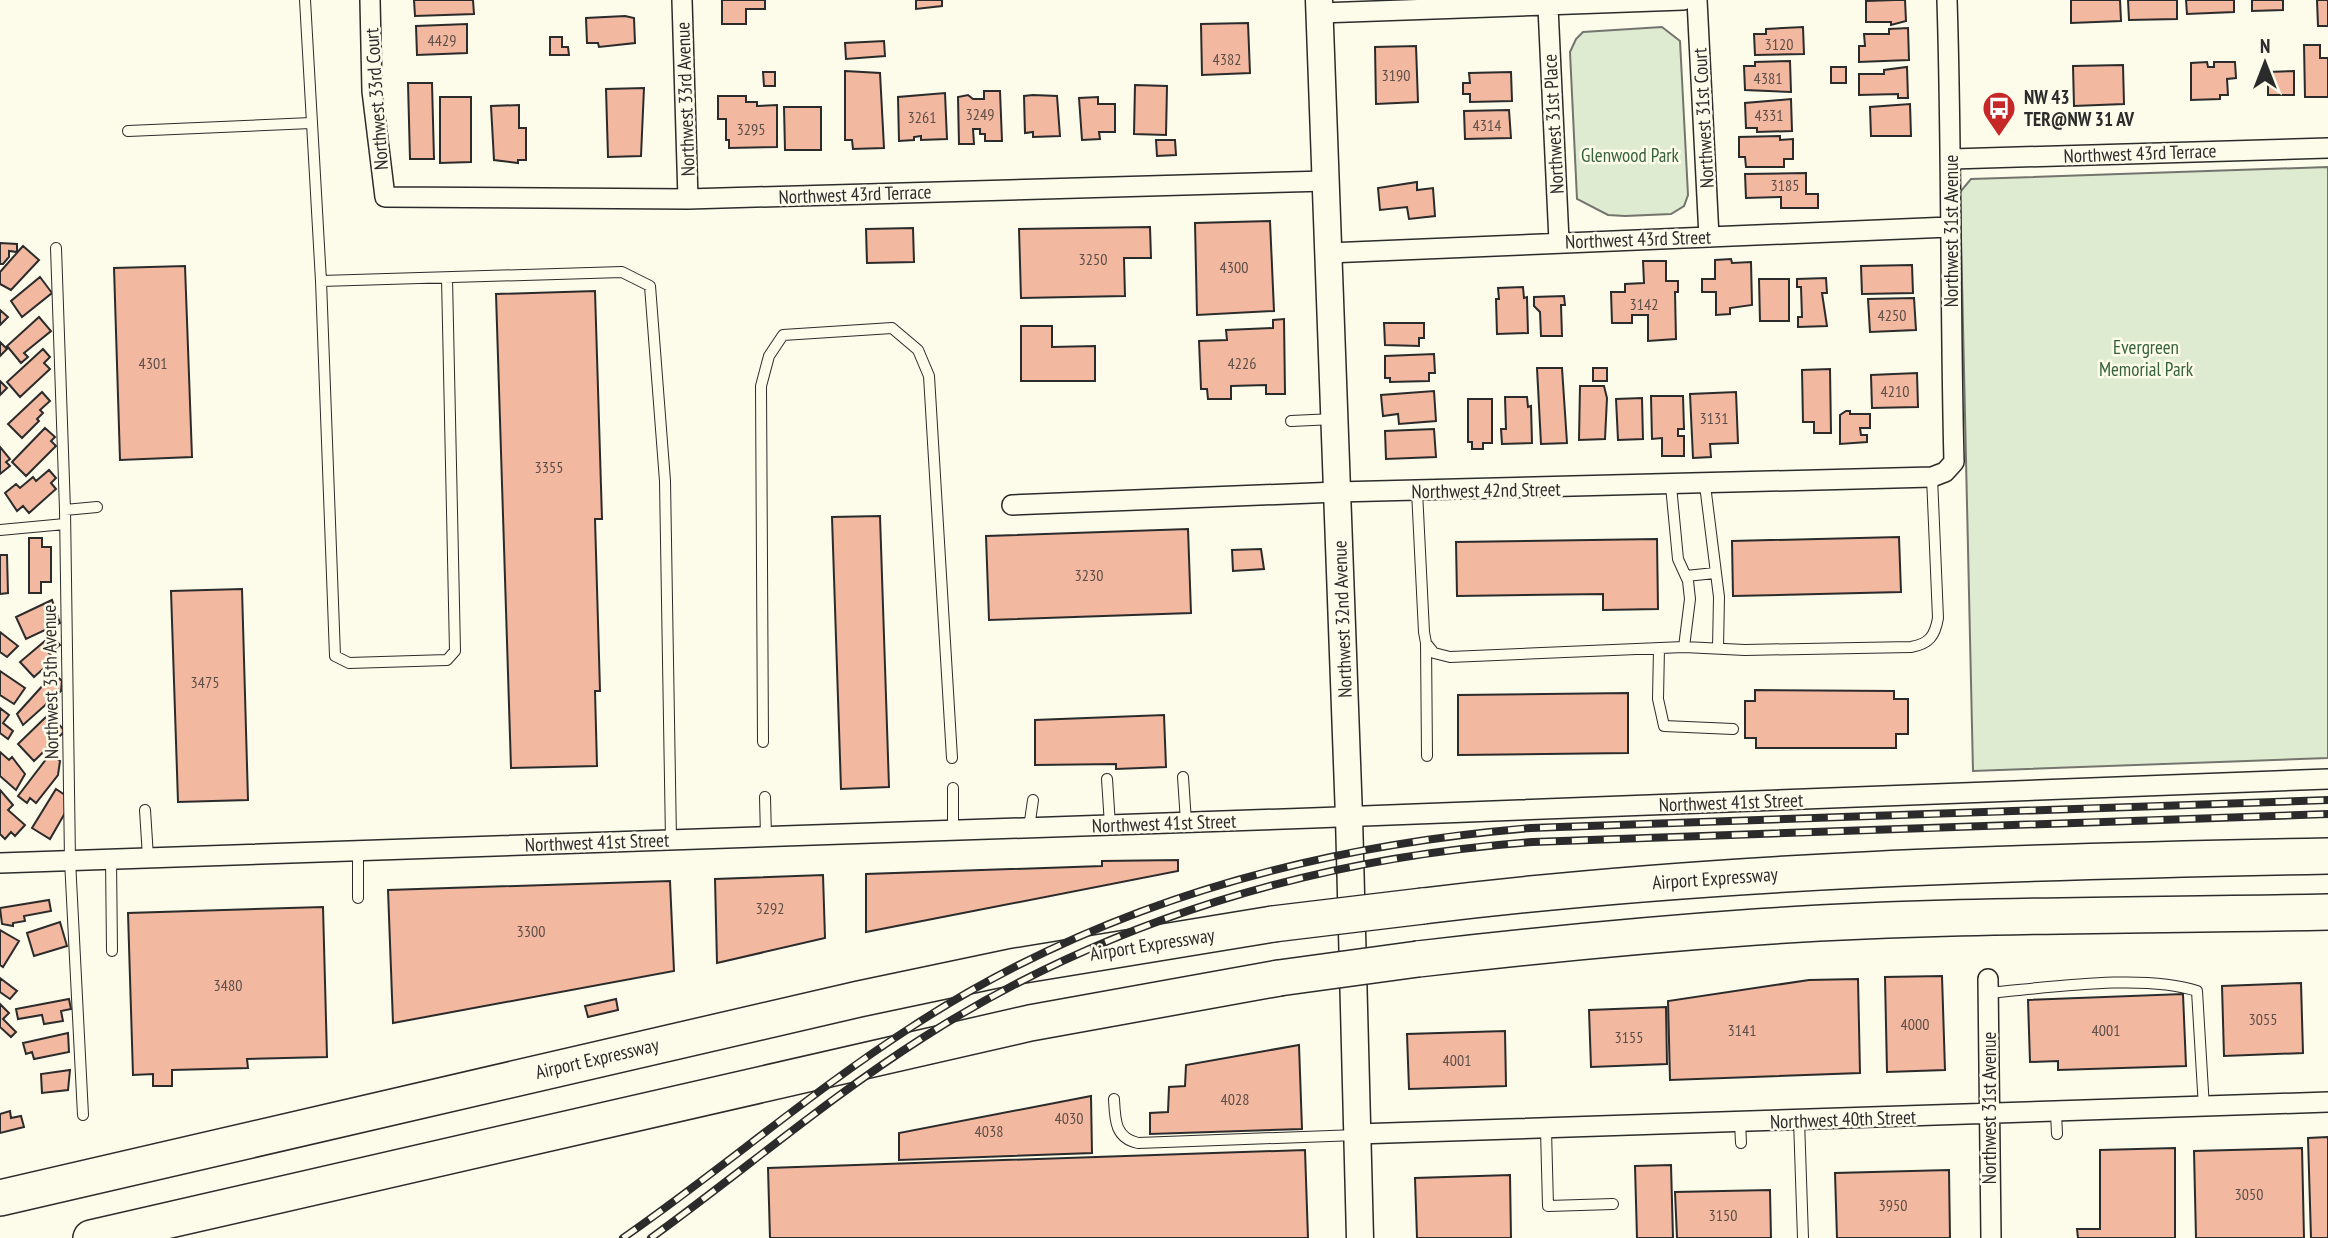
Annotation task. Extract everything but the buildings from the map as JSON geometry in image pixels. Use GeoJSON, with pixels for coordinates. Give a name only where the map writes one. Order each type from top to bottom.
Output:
{"type":"FeatureCollection","features":[{"type":"Feature","properties":{"kind":"highway","name":"Airport Expressway"},"geometry":{"type":"LineString","coordinates":[[0,1198],[629,1051],[1011,967],[1273,924],[1554,890],[1765,874],[1926,866],[2328,856]]}},
{"type":"Feature","properties":{"kind":"highway"},"geometry":{"type":"LineString","coordinates":[[91,1238],[1004,1028],[1279,978],[1562,943],[1757,927],[1928,919],[2328,912]]}},
{"type":"Feature","properties":{"kind":"highway"},"geometry":{"type":"LineString","coordinates":[[0,1178],[250,1140]]}},
{"type":"Feature","properties":{"kind":"main road","name":"Northwest 32nd Avenue"},"geometry":{"type":"LineString","coordinates":[[1319,7],[1349,817],[1360,1238]]}},
{"type":"Feature","properties":{"kind":"street","name":"Northwest 33rd Court"},"geometry":{"type":"LineString","coordinates":[[370,0],[372,91],[385,197]]}},
{"type":"Feature","properties":{"kind":"street","name":"Northwest 33rd Avenue"},"geometry":{"type":"LineString","coordinates":[[682,0],[688,199]]}},
{"type":"Feature","properties":{"kind":"street"},"geometry":{"type":"LineString","coordinates":[[1319,7],[1548,7],[1591,2],[1683,0]]}},
{"type":"Feature","properties":{"kind":"street","name":"Northwest 31st Court"},"geometry":{"type":"LineString","coordinates":[[1697,0],[1709,237]]}},
{"type":"Feature","properties":{"kind":"street","name":"Northwest 31st Avenue"},"geometry":{"type":"LineString","coordinates":[[1932,477],[1945,472],[1954,462],[1949,227],[1952,159],[1947,0]]}},
{"type":"Feature","properties":{"kind":"street","name":"Northwest 31st Place"},"geometry":{"type":"LineString","coordinates":[[1548,7],[1559,241]]}},
{"type":"Feature","properties":{"kind":"street","name":"Northwest 43rd Terrace"},"geometry":{"type":"LineString","coordinates":[[1952,159],[2328,148]]}},
{"type":"Feature","properties":{"kind":"street","name":"Northwest 43rd Terrace"},"geometry":{"type":"LineString","coordinates":[[385,197],[688,199],[1326,181]]}},
{"type":"Feature","properties":{"kind":"street","name":"Northwest 43rd Street"},"geometry":{"type":"LineString","coordinates":[[1328,253],[1559,241],[1949,227]]}},
{"type":"Feature","properties":{"kind":"street","name":"Northwest 42nd Street"},"geometry":{"type":"LineString","coordinates":[[1012,505],[1337,492],[1671,486],[1932,477]]}},
{"type":"Feature","properties":{"kind":"street","name":"Northwest 41st Street"},"geometry":{"type":"LineString","coordinates":[[0,863],[1349,817],[2328,779]]}},
{"type":"Feature","properties":{"kind":"street","name":"Northwest 31st Avenue"},"geometry":{"type":"LineString","coordinates":[[1988,986],[1991,1238]]}},
{"type":"Feature","properties":{"kind":"street","name":"Northwest 40th Street"},"geometry":{"type":"LineString","coordinates":[[1357,1135],[2328,1102]]}},
{"type":"Feature","properties":{"kind":"lane"},"geometry":{"type":"LineString","coordinates":[[305,0],[321,281],[335,656],[349,663],[447,660],[455,651],[447,278]]}},
{"type":"Feature","properties":{"kind":"lane"},"geometry":{"type":"LineString","coordinates":[[128,131],[311,124]]}},
{"type":"Feature","properties":{"kind":"lane","name":"Northwest 35th Avenue"},"geometry":{"type":"LineString","coordinates":[[56,248],[65,510],[70,860],[83,1115]]}},
{"type":"Feature","properties":{"kind":"lane"},"geometry":{"type":"LineString","coordinates":[[321,281],[622,272],[650,286],[665,481],[671,840]]}},
{"type":"Feature","properties":{"kind":"lane"},"geometry":{"type":"LineString","coordinates":[[763,742],[761,386],[769,356],[783,335],[892,328],[918,350],[929,376],[952,758]]}},
{"type":"Feature","properties":{"kind":"lane"},"geometry":{"type":"LineString","coordinates":[[1291,421],[1335,419]]}},
{"type":"Feature","properties":{"kind":"lane"},"geometry":{"type":"LineString","coordinates":[[1426,643],[1434,653],[1450,657],[1684,647],[1745,650],[1911,647],[1927,642],[1935,632],[1938,618],[1932,477]]}},
{"type":"Feature","properties":{"kind":"lane"},"geometry":{"type":"LineString","coordinates":[[1705,485],[1719,597],[1718,648]]}},
{"type":"Feature","properties":{"kind":"lane"},"geometry":{"type":"LineString","coordinates":[[1671,486],[1678,559],[1686,576],[1690,598],[1684,647]]}},
{"type":"Feature","properties":{"kind":"lane"},"geometry":{"type":"LineString","coordinates":[[1417,491],[1426,643],[1427,756]]}},
{"type":"Feature","properties":{"kind":"lane"},"geometry":{"type":"LineString","coordinates":[[65,510],[97,507]]}},
{"type":"Feature","properties":{"kind":"lane"},"geometry":{"type":"LineString","coordinates":[[0,530],[65,524]]}},
{"type":"Feature","properties":{"kind":"lane"},"geometry":{"type":"LineString","coordinates":[[1686,576],[1715,573]]}},
{"type":"Feature","properties":{"kind":"lane"},"geometry":{"type":"LineString","coordinates":[[1659,648],[1658,699],[1664,726],[1733,729]]}},
{"type":"Feature","properties":{"kind":"lane"},"geometry":{"type":"LineString","coordinates":[[1183,777],[1186,822]]}},
{"type":"Feature","properties":{"kind":"lane"},"geometry":{"type":"LineString","coordinates":[[1107,779],[1110,825]]}},
{"type":"Feature","properties":{"kind":"lane"},"geometry":{"type":"LineString","coordinates":[[953,788],[953,830]]}},
{"type":"Feature","properties":{"kind":"lane"},"geometry":{"type":"LineString","coordinates":[[765,797],[766,836]]}},
{"type":"Feature","properties":{"kind":"lane"},"geometry":{"type":"LineString","coordinates":[[1029,828],[1033,800]]}},
{"type":"Feature","properties":{"kind":"lane"},"geometry":{"type":"LineString","coordinates":[[145,810],[148,857]]}},
{"type":"Feature","properties":{"kind":"lane"},"geometry":{"type":"LineString","coordinates":[[358,850],[358,898]]}},
{"type":"Feature","properties":{"kind":"lane"},"geometry":{"type":"LineString","coordinates":[[111,859],[112,951]]}},
{"type":"Feature","properties":{"kind":"lane"},"geometry":{"type":"LineString","coordinates":[[1988,986],[2179,985],[2197,991],[2204,1108]]}},
{"type":"Feature","properties":{"kind":"lane"},"geometry":{"type":"LineString","coordinates":[[1114,1099],[1115,1124],[1128,1141],[1138,1143],[1357,1135]]}},
{"type":"Feature","properties":{"kind":"lane"},"geometry":{"type":"LineString","coordinates":[[2056,1113],[2057,1135]]}},
{"type":"Feature","properties":{"kind":"lane"},"geometry":{"type":"LineString","coordinates":[[1799,1120],[1803,1238]]}},
{"type":"Feature","properties":{"kind":"lane"},"geometry":{"type":"LineString","coordinates":[[1740,1122],[1741,1143]]}},
{"type":"Feature","properties":{"kind":"lane"},"geometry":{"type":"LineString","coordinates":[[1546,1130],[1548,1206],[1613,1204]]}},
{"type":"Feature","properties":{"kind":"green space","name":"Glenwood Park"},"geometry":{"type":"Polygon","coordinates":[[[1662,27],[1680,41],[1688,195],[1684,206],[1671,214],[1608,215],[1577,199],[1570,52],[1583,32],[1662,27]]]}},
{"type":"Feature","properties":{"kind":"green space","name":"Evergreen Memorial Park"},"geometry":{"type":"Polygon","coordinates":[[[2328,167],[2328,758],[1973,771],[1960,192],[1971,179],[2328,167]]]}},
{"type":"Feature","properties":{"kind":"railway"},"geometry":{"type":"LineString","coordinates":[[623,1238],[876,1051],[984,983],[1057,947],[1132,915],[1209,888],[1288,867],[1368,850],[1531,828],[2328,800]]}},
{"type":"Feature","properties":{"kind":"railway"},"geometry":{"type":"LineString","coordinates":[[651,1238],[888,1060],[994,996],[1066,959],[1140,928],[1216,902],[1294,880],[1372,863],[1452,850],[1533,842],[2328,814]]}},
{"type":"Feature","properties":{"kind":"place","name":"NW 43 TER@NW 31 AV"},"geometry":{"type":"Point","coordinates":[1999,138]}}]}
